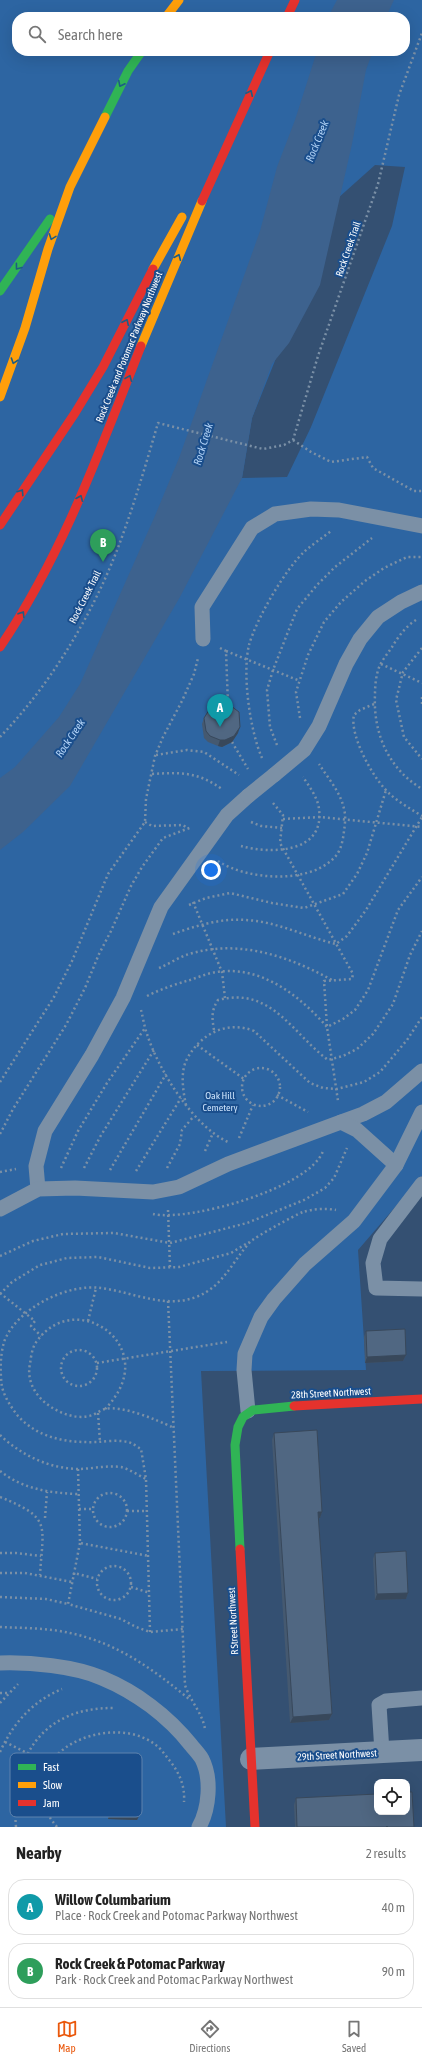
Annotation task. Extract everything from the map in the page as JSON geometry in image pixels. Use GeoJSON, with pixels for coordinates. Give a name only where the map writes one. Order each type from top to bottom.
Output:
{"type":"FeatureCollection","features":[{"type":"Feature","properties":{"kind":"main road"},"geometry":{"type":"LineString","coordinates":[[170,12],[179,0]]}},
{"type":"Feature","properties":{"kind":"main road"},"geometry":{"type":"LineString","coordinates":[[289,12],[295,0]]}},
{"type":"Feature","properties":{"kind":"main road"},"geometry":{"type":"LineString","coordinates":[[0,291],[70,187],[128,71],[138,56]]}},
{"type":"Feature","properties":{"kind":"main road","name":"Rock Creek and Potomac Parkway Northwest"},"geometry":{"type":"LineString","coordinates":[[0,647],[36,592],[62,539],[168,281],[233,128],[268,56]]}},
{"type":"Feature","properties":{"kind":"main road"},"geometry":{"type":"LineString","coordinates":[[0,525],[75,413],[103,367],[146,281],[233,128]]}},
{"type":"Feature","properties":{"kind":"main road"},"geometry":{"type":"LineString","coordinates":[[0,397],[25,328],[48,249],[70,187]]}},
{"type":"Feature","properties":{"kind":"main road","name":"28th Street Northwest"},"geometry":{"type":"LineString","coordinates":[[246,1414],[264,1407],[422,1399]]}},
{"type":"Feature","properties":{"kind":"main road","name":"R Street Northwest"},"geometry":{"type":"LineString","coordinates":[[246,1414],[237,1428],[235,1445],[255,1827]]}},
{"type":"Feature","properties":{"kind":"street","name":"29th Street Northwest"},"geometry":{"type":"LineString","coordinates":[[251,1759],[422,1750]]}},
{"type":"Feature","properties":{"kind":"lane"},"geometry":{"type":"LineString","coordinates":[[203,639],[202,607],[252,528],[275,514],[311,509],[339,510],[400,520],[422,526]]}},
{"type":"Feature","properties":{"kind":"lane"},"geometry":{"type":"LineString","coordinates":[[38,1189],[36,1166],[45,1131],[92,1055],[123,998],[156,917],[176,885],[227,815],[248,796],[280,771],[306,747],[319,726],[346,664],[360,638],[378,617],[401,602],[422,592]]}},
{"type":"Feature","properties":{"kind":"lane"},"geometry":{"type":"LineString","coordinates":[[0,1209],[38,1189],[75,1188],[125,1191],[164,1190],[179,1187],[254,1153],[363,1114],[386,1102],[422,1071]]}},
{"type":"Feature","properties":{"kind":"lane"},"geometry":{"type":"LineString","coordinates":[[246,1414],[244,1370],[245,1354],[261,1317],[274,1299],[305,1264],[354,1221],[396,1165],[422,1112]]}},
{"type":"Feature","properties":{"kind":"lane"},"geometry":{"type":"LineString","coordinates":[[337,1124],[357,1130],[396,1165]]}},
{"type":"Feature","properties":{"kind":"lane"},"geometry":{"type":"LineString","coordinates":[[422,1184],[380,1239],[373,1263],[376,1288],[422,1289]]}},
{"type":"Feature","properties":{"kind":"lane"},"geometry":{"type":"LineString","coordinates":[[0,1663],[62,1668],[101,1677],[128,1691],[149,1706],[182,1734],[202,1759],[207,1779],[207,1800],[204,1818],[199,1827]]}},
{"type":"Feature","properties":{"kind":"lane"},"geometry":{"type":"LineString","coordinates":[[382,1752],[380,1704],[386,1701],[422,1698]]}},
{"type":"Feature","properties":{"kind":"path","name":"Rock Creek Trail"},"geometry":{"type":"LineString","coordinates":[[0,737],[48,680],[88,613],[119,546],[158,423],[263,449],[284,444],[293,440],[318,356],[378,184],[399,96],[422,33]]}},
{"type":"Feature","properties":{"kind":"path"},"geometry":{"type":"LineString","coordinates":[[293,440],[311,452],[331,462],[366,457],[373,468],[414,491],[422,491]]}},
{"type":"Feature","properties":{"kind":"path"},"geometry":{"type":"LineString","coordinates":[[263,761],[254,740],[251,720],[246,659],[249,644],[269,600],[304,552],[340,525],[360,513]]}},
{"type":"Feature","properties":{"kind":"path"},"geometry":{"type":"LineString","coordinates":[[280,771],[270,727],[267,690],[273,670],[297,610],[317,585],[335,567],[364,544],[400,520]]}},
{"type":"Feature","properties":{"kind":"path"},"geometry":{"type":"LineString","coordinates":[[145,822],[152,826],[183,825],[187,828],[193,844],[234,870],[262,876],[298,874],[319,869],[334,858],[343,838],[345,819],[344,809],[336,791],[306,747],[296,703],[296,692],[308,655],[324,622],[341,602],[365,581],[384,568],[407,558],[422,557]]}},
{"type":"Feature","properties":{"kind":"path"},"geometry":{"type":"LineString","coordinates":[[422,616],[413,622],[398,638],[380,664],[377,674],[374,704],[375,722],[383,747],[393,763],[405,777],[422,789]]}},
{"type":"Feature","properties":{"kind":"path"},"geometry":{"type":"LineString","coordinates":[[0,1082],[54,997],[72,961],[108,874],[145,822],[146,799],[156,756],[194,674],[203,639],[226,652],[300,681]]}},
{"type":"Feature","properties":{"kind":"path"},"geometry":{"type":"LineString","coordinates":[[422,648],[415,654],[402,675],[396,700],[404,737],[422,759]]}},
{"type":"Feature","properties":{"kind":"path"},"geometry":{"type":"LineString","coordinates":[[226,652],[228,711]]}},
{"type":"Feature","properties":{"kind":"path"},"geometry":{"type":"LineString","coordinates":[[380,664],[422,683]]}},
{"type":"Feature","properties":{"kind":"path"},"geometry":{"type":"LineString","coordinates":[[422,697],[422,706]]}},
{"type":"Feature","properties":{"kind":"path"},"geometry":{"type":"LineString","coordinates":[[336,944],[347,936],[366,910],[417,827],[422,816],[386,790],[369,765],[359,746],[353,720],[354,715],[360,710],[374,704]]}},
{"type":"Feature","properties":{"kind":"path"},"geometry":{"type":"LineString","coordinates":[[232,742],[252,774]]}},
{"type":"Feature","properties":{"kind":"path"},"geometry":{"type":"LineString","coordinates":[[156,756],[187,750],[204,752],[238,775],[245,774]]}},
{"type":"Feature","properties":{"kind":"path"},"geometry":{"type":"LineString","coordinates":[[152,774],[182,772],[200,776],[226,792],[222,796]]}},
{"type":"Feature","properties":{"kind":"path"},"geometry":{"type":"LineString","coordinates":[[234,781],[238,775]]}},
{"type":"Feature","properties":{"kind":"path"},"geometry":{"type":"LineString","coordinates":[[241,846],[251,849],[284,850],[304,845],[313,836],[320,817],[319,808],[315,796],[302,776]]}},
{"type":"Feature","properties":{"kind":"path"},"geometry":{"type":"LineString","coordinates":[[156,917],[206,898],[230,893],[272,903],[304,908],[343,894],[357,874],[378,822],[386,790]]}},
{"type":"Feature","properties":{"kind":"path"},"geometry":{"type":"LineString","coordinates":[[270,799],[279,810],[283,819],[280,842],[353,974],[352,978],[324,981],[327,1027],[337,1089],[337,1124],[277,1095]]}},
{"type":"Feature","properties":{"kind":"path"},"geometry":{"type":"LineString","coordinates":[[283,819],[320,817],[422,827]]}},
{"type":"Feature","properties":{"kind":"path"},"geometry":{"type":"LineString","coordinates":[[248,820],[261,826],[282,828]]}},
{"type":"Feature","properties":{"kind":"path"},"geometry":{"type":"LineString","coordinates":[[0,1134],[13,1109],[66,1025],[85,988],[99,954],[111,932],[131,886],[142,867],[163,838],[197,824]]}},
{"type":"Feature","properties":{"kind":"path"},"geometry":{"type":"LineString","coordinates":[[327,1027],[343,1019],[355,1010],[368,990],[398,910],[422,877]]}},
{"type":"Feature","properties":{"kind":"path"},"geometry":{"type":"LineString","coordinates":[[176,885],[194,903],[204,925],[222,972],[225,998]]}},
{"type":"Feature","properties":{"kind":"path"},"geometry":{"type":"LineString","coordinates":[[146,944],[190,928],[244,920],[305,934],[336,944]]}},
{"type":"Feature","properties":{"kind":"path"},"geometry":{"type":"LineString","coordinates":[[214,1030],[211,1017],[213,1007],[218,1000],[232,996],[254,999],[268,1006],[286,1019],[315,1050],[328,1060],[357,1049],[373,1034],[393,1004],[410,955],[422,931]]}},
{"type":"Feature","properties":{"kind":"path"},"geometry":{"type":"LineString","coordinates":[[137,965],[139,976],[188,954],[213,948],[245,948],[282,956],[306,966],[332,980]]}},
{"type":"Feature","properties":{"kind":"path"},"geometry":{"type":"LineString","coordinates":[[146,997],[182,982],[222,972],[253,973],[264,977],[302,1002],[327,1027]]}},
{"type":"Feature","properties":{"kind":"path"},"geometry":{"type":"LineString","coordinates":[[140,1004],[145,1028],[154,1049],[181,1098],[194,1116],[202,1125],[221,1139],[254,1153]]}},
{"type":"Feature","properties":{"kind":"path"},"geometry":{"type":"LineString","coordinates":[[186,1105],[183,1082],[186,1060],[197,1045],[214,1030],[231,1027],[245,1028],[254,1031],[310,1083],[323,1088],[337,1089],[364,1082],[380,1072],[407,1040],[422,1017]]}},
{"type":"Feature","properties":{"kind":"path"},"geometry":{"type":"LineString","coordinates":[[53,1189],[62,1165],[78,1131],[111,1077],[145,1028]]}},
{"type":"Feature","properties":{"kind":"path"},"geometry":{"type":"LineString","coordinates":[[197,1045],[244,1079]]}},
{"type":"Feature","properties":{"kind":"path"},"geometry":{"type":"LineString","coordinates":[[75,1188],[100,1137],[154,1049]]}},
{"type":"Feature","properties":{"kind":"path"},"geometry":{"type":"LineString","coordinates":[[263,1067],[271,1070],[277,1074],[279,1080],[277,1095],[268,1104],[253,1105],[242,1095],[241,1090],[244,1079],[252,1070],[263,1067]]}},
{"type":"Feature","properties":{"kind":"path"},"geometry":{"type":"LineString","coordinates":[[101,1190],[112,1164],[167,1074]]}},
{"type":"Feature","properties":{"kind":"path"},"geometry":{"type":"LineString","coordinates":[[125,1191],[181,1098]]}},
{"type":"Feature","properties":{"kind":"path"},"geometry":{"type":"LineString","coordinates":[[236,1146],[253,1105]]}},
{"type":"Feature","properties":{"kind":"path"},"geometry":{"type":"LineString","coordinates":[[170,1268],[170,1243],[162,1184],[180,1144],[182,1130],[194,1116]]}},
{"type":"Feature","properties":{"kind":"path"},"geometry":{"type":"LineString","coordinates":[[0,1256],[33,1241],[63,1234],[114,1233],[170,1243],[247,1223],[304,1200],[325,1188],[334,1178],[357,1130]]}},
{"type":"Feature","properties":{"kind":"path"},"geometry":{"type":"LineString","coordinates":[[41,1336],[31,1326],[34,1321],[0,1293],[12,1282],[40,1265],[67,1258],[98,1257],[150,1268],[179,1267],[231,1253],[302,1212],[332,1209],[344,1211],[354,1221]]}},
{"type":"Feature","properties":{"kind":"path"},"geometry":{"type":"LineString","coordinates":[[150,1632],[146,1479],[141,1449],[128,1442],[67,1442],[42,1434],[23,1421],[5,1397],[0,1361],[4,1341],[16,1323],[39,1303],[80,1289],[96,1288],[168,1301],[194,1298],[209,1291],[218,1284],[252,1241]]}},
{"type":"Feature","properties":{"kind":"path"},"geometry":{"type":"LineString","coordinates":[[88,1321],[96,1288]]}},
{"type":"Feature","properties":{"kind":"path"},"geometry":{"type":"LineString","coordinates":[[168,1301],[172,1427],[183,1629],[184,1685],[190,1699],[203,1717],[206,1729],[206,1744],[202,1759]]}},
{"type":"Feature","properties":{"kind":"path"},"geometry":{"type":"LineString","coordinates":[[88,1321],[100,1325],[122,1346],[125,1359],[126,1372],[123,1384],[115,1399],[105,1409],[88,1416],[66,1415],[51,1408],[39,1398],[33,1390],[29,1367],[36,1342],[41,1336],[61,1322],[88,1321]]}},
{"type":"Feature","properties":{"kind":"path"},"geometry":{"type":"LineString","coordinates":[[97,1363],[252,1338]]}},
{"type":"Feature","properties":{"kind":"path"},"geometry":{"type":"LineString","coordinates":[[77,1350],[87,1352],[97,1363],[94,1379],[83,1385],[75,1386],[66,1380],[61,1372],[61,1364],[67,1354],[77,1350]]}},
{"type":"Feature","properties":{"kind":"path"},"geometry":{"type":"LineString","coordinates":[[105,1409],[132,1412],[172,1427]]}},
{"type":"Feature","properties":{"kind":"path"},"geometry":{"type":"LineString","coordinates":[[98,1413],[100,1442]]}},
{"type":"Feature","properties":{"kind":"path"},"geometry":{"type":"LineString","coordinates":[[0,1435],[31,1458],[61,1467],[78,1469],[105,1466],[122,1467],[146,1479]]}},
{"type":"Feature","properties":{"kind":"path"},"geometry":{"type":"LineString","coordinates":[[68,1604],[80,1543],[78,1469]]}},
{"type":"Feature","properties":{"kind":"path"},"geometry":{"type":"LineString","coordinates":[[0,1471],[29,1487],[47,1492],[78,1494]]}},
{"type":"Feature","properties":{"kind":"path"},"geometry":{"type":"LineString","coordinates":[[45,1518],[47,1492]]}},
{"type":"Feature","properties":{"kind":"path"},"geometry":{"type":"LineString","coordinates":[[117,1494],[123,1498],[127,1511],[120,1523],[114,1526],[108,1526],[97,1520],[93,1509],[100,1495],[117,1494]]}},
{"type":"Feature","properties":{"kind":"path"},"geometry":{"type":"LineString","coordinates":[[0,1497],[28,1509],[37,1516],[43,1527],[40,1575]]}},
{"type":"Feature","properties":{"kind":"path"},"geometry":{"type":"LineString","coordinates":[[79,1509],[93,1509]]}},
{"type":"Feature","properties":{"kind":"path"},"geometry":{"type":"LineString","coordinates":[[127,1511],[147,1511]]}},
{"type":"Feature","properties":{"kind":"path"},"geometry":{"type":"LineString","coordinates":[[80,1543],[149,1556]]}},
{"type":"Feature","properties":{"kind":"path"},"geometry":{"type":"LineString","coordinates":[[0,1553],[16,1552],[41,1556]]}},
{"type":"Feature","properties":{"kind":"path"},"geometry":{"type":"LineString","coordinates":[[107,1568],[117,1568],[124,1570],[131,1578],[131,1587],[129,1593],[124,1597],[118,1600],[109,1599],[101,1594],[97,1579],[101,1572],[107,1568]]}},
{"type":"Feature","properties":{"kind":"path"},"geometry":{"type":"LineString","coordinates":[[0,1573],[14,1572],[40,1575],[72,1582]]}},
{"type":"Feature","properties":{"kind":"path"},"geometry":{"type":"LineString","coordinates":[[74,1573],[97,1579]]}},
{"type":"Feature","properties":{"kind":"path"},"geometry":{"type":"LineString","coordinates":[[131,1587],[150,1593]]}},
{"type":"Feature","properties":{"kind":"path"},"geometry":{"type":"LineString","coordinates":[[0,1597],[46,1599],[68,1604],[121,1619],[150,1632],[183,1629]]}},
{"type":"Feature","properties":{"kind":"path"},"geometry":{"type":"LineString","coordinates":[[0,1627],[69,1632],[92,1639],[125,1652],[142,1662],[190,1699]]}},
{"type":"Feature","properties":{"kind":"path"},"geometry":{"type":"LineString","coordinates":[[0,1752],[26,1711],[48,1695],[65,1688]]}},
{"type":"Feature","properties":{"kind":"path"},"geometry":{"type":"LineString","coordinates":[[0,1693],[9,1693]]}},
{"type":"Feature","properties":{"kind":"path"},"geometry":{"type":"LineString","coordinates":[[5,1742],[28,1753],[34,1741],[58,1721],[77,1712],[96,1708],[149,1706]]}},
{"type":"Feature","properties":{"kind":"path"},"geometry":{"type":"LineString","coordinates":[[60,1753],[81,1738],[112,1732],[134,1735],[153,1742],[179,1773],[185,1791],[184,1806]]}},
{"type":"Feature","properties":{"kind":"path"},"geometry":{"type":"LineString","coordinates":[[49,1817],[57,1827]]}},
{"type":"Feature","properties":{"kind":"green space","name":"Oak Hill Cemetery"},"geometry":{"type":"Polygon","coordinates":[[[0,0],[422,0],[422,1176],[358,1250],[366,1370],[201,1371],[226,1827],[0,1827],[0,0]],[[375,165],[337,199],[317,256],[252,418],[242,478],[287,477],[311,427],[392,226],[405,167],[375,165]]]}},
{"type":"Feature","properties":{"kind":"water"},"geometry":{"type":"Polygon","coordinates":[[[337,0],[394,0],[388,12],[331,12],[337,0]]]}},
{"type":"Feature","properties":{"kind":"water","name":"Rock Creek"},"geometry":{"type":"Polygon","coordinates":[[[315,56],[371,56],[366,70],[352,144],[320,285],[289,343],[272,364],[252,418],[242,478],[180,597],[70,786],[23,832],[0,850],[0,778],[15,767],[59,717],[80,684],[179,458],[260,231],[277,167],[295,120],[315,56]]]}},
{"type":"Feature","properties":{"kind":"building"},"geometry":{"type":"Polygon","coordinates":[[[227,703],[239,712],[240,727],[234,736],[225,740],[220,740],[210,736],[206,731],[204,718],[211,707],[215,704],[227,703]]]}},
{"type":"Feature","properties":{"kind":"building"},"geometry":{"type":"Polygon","coordinates":[[[405,1329],[406,1355],[367,1357],[366,1331],[405,1329]]]}},
{"type":"Feature","properties":{"kind":"building"},"geometry":{"type":"Polygon","coordinates":[[[317,1430],[322,1512],[318,1512],[332,1714],[293,1717],[274,1433],[317,1430]]]}},
{"type":"Feature","properties":{"kind":"building"},"geometry":{"type":"Polygon","coordinates":[[[406,1551],[408,1593],[377,1594],[375,1553],[406,1551]]]}},
{"type":"Feature","properties":{"kind":"building"},"geometry":{"type":"Polygon","coordinates":[[[410,1792],[412,1792],[414,1827],[297,1827],[296,1798],[374,1794],[374,1815],[410,1815],[410,1792]]]}},
{"type":"Feature","properties":{"kind":"traffic: fast"},"geometry":{"type":"LineString","coordinates":[[105,117],[128,71],[138,56]]}},
{"type":"Feature","properties":{"kind":"traffic: fast"},"geometry":{"type":"LineString","coordinates":[[0,291],[50,219]]}},
{"type":"Feature","properties":{"kind":"traffic: fast"},"geometry":{"type":"LineString","coordinates":[[240,1549],[235,1445],[238,1427],[243,1417],[253,1410],[294,1406]]}},
{"type":"Feature","properties":{"kind":"traffic: slow"},"geometry":{"type":"LineString","coordinates":[[170,12],[179,0]]}},
{"type":"Feature","properties":{"kind":"traffic: slow"},"geometry":{"type":"LineString","coordinates":[[0,397],[25,328],[48,249],[70,187],[105,117]]}},
{"type":"Feature","properties":{"kind":"traffic: slow"},"geometry":{"type":"LineString","coordinates":[[141,346],[202,201]]}},
{"type":"Feature","properties":{"kind":"traffic: slow"},"geometry":{"type":"LineString","coordinates":[[153,269],[182,217]]}},
{"type":"Feature","properties":{"kind":"traffic: jam"},"geometry":{"type":"LineString","coordinates":[[289,12],[295,0]]}},
{"type":"Feature","properties":{"kind":"traffic: jam"},"geometry":{"type":"LineString","coordinates":[[202,201],[268,56]]}},
{"type":"Feature","properties":{"kind":"traffic: jam"},"geometry":{"type":"LineString","coordinates":[[0,525],[75,413],[103,367],[153,269]]}},
{"type":"Feature","properties":{"kind":"traffic: jam"},"geometry":{"type":"LineString","coordinates":[[0,647],[43,575],[79,501],[141,346]]}},
{"type":"Feature","properties":{"kind":"traffic: jam"},"geometry":{"type":"LineString","coordinates":[[294,1406],[422,1399]]}},
{"type":"Feature","properties":{"kind":"traffic: jam"},"geometry":{"type":"LineString","coordinates":[[240,1549],[255,1827]]}},
{"type":"Feature","properties":{"kind":"place","name":"Rock Creek & Potomac Parkway"},"geometry":{"type":"Point","coordinates":[103,562]}},
{"type":"Feature","properties":{"kind":"place","name":"Willow Columbarium"},"geometry":{"type":"Point","coordinates":[220,727]}}]}
